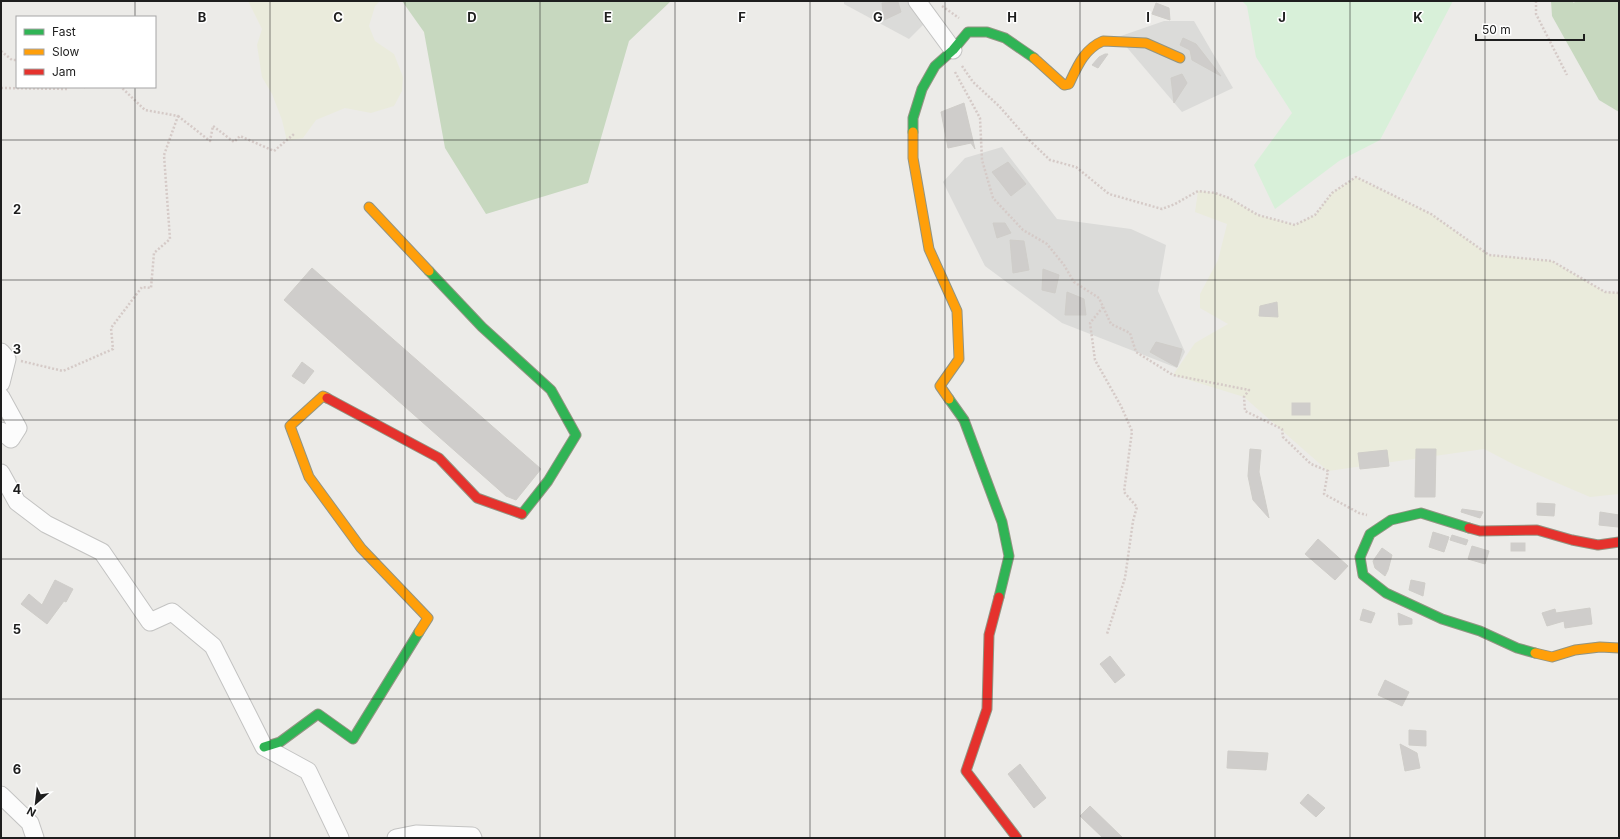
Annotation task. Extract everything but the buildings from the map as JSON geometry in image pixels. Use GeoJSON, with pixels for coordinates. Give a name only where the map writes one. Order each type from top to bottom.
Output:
{"type":"FeatureCollection","features":[{"type":"Feature","properties":{"kind":"street"},"geometry":{"type":"LineString","coordinates":[[918,1],[950,53]]}},
{"type":"Feature","properties":{"kind":"street"},"geometry":{"type":"LineString","coordinates":[[1018,838],[966,771],[987,709],[989,634],[1009,556],[1002,522],[964,420],[940,386],[959,359],[957,311],[929,249],[913,158],[914,118],[922,89],[935,66],[950,53],[968,32],[987,32],[1005,38],[1039,62],[1064,85],[1069,84],[1086,52],[1097,42],[1146,43],[1180,58]]}},
{"type":"Feature","properties":{"kind":"street"},"geometry":{"type":"LineString","coordinates":[[264,747],[280,742],[318,714],[353,739],[428,618],[361,548],[309,477],[290,426],[323,396],[439,458],[477,498],[521,515],[548,482],[576,435],[551,390],[482,327],[369,208]]}},
{"type":"Feature","properties":{"kind":"street"},"geometry":{"type":"LineString","coordinates":[[1,383],[4,355]]}},
{"type":"Feature","properties":{"kind":"street"},"geometry":{"type":"LineString","coordinates":[[1,397],[18,428],[11,439],[1,431]]}},
{"type":"Feature","properties":{"kind":"street"},"geometry":{"type":"LineString","coordinates":[[1,473],[17,502],[46,524],[102,552],[150,622],[172,612],[213,646],[264,747],[308,771],[340,838]]}},
{"type":"Feature","properties":{"kind":"street"},"geometry":{"type":"LineString","coordinates":[[1619,542],[1598,545],[1572,540],[1537,530],[1480,531],[1421,512],[1391,520],[1370,534],[1360,557],[1363,575],[1386,594],[1442,619],[1480,631],[1517,648],[1552,657],[1575,650],[1600,647],[1619,648]]}},
{"type":"Feature","properties":{"kind":"street"},"geometry":{"type":"LineString","coordinates":[[1,795],[30,823],[36,838]]}},
{"type":"Feature","properties":{"kind":"street"},"geometry":{"type":"LineString","coordinates":[[396,838],[416,834],[472,836],[474,838]]}},
{"type":"Feature","properties":{"kind":"path"},"geometry":{"type":"LineString","coordinates":[[1536,1],[1536,14],[1567,75]]}},
{"type":"Feature","properties":{"kind":"path"},"geometry":{"type":"LineString","coordinates":[[938,3],[964,21]]}},
{"type":"Feature","properties":{"kind":"path"},"geometry":{"type":"LineString","coordinates":[[1,51],[12,60],[16,60]]}},
{"type":"Feature","properties":{"kind":"path"},"geometry":{"type":"LineString","coordinates":[[950,53],[973,82],[999,106],[1026,138],[1050,160],[1076,167],[1108,194],[1162,208],[1175,204],[1198,191],[1215,193],[1229,198],[1258,215],[1295,225],[1315,215],[1332,193],[1356,177],[1431,214],[1489,255],[1552,261],[1606,292],[1619,293]]}},
{"type":"Feature","properties":{"kind":"path"},"geometry":{"type":"LineString","coordinates":[[950,53],[980,118],[982,160],[993,198],[1023,230],[1047,244],[1064,265],[1074,282],[1099,298],[1111,324],[1130,333],[1136,352],[1173,375],[1249,390],[1244,397],[1246,411],[1282,429],[1283,437],[1311,464],[1328,471],[1324,494],[1360,513],[1367,515]]}},
{"type":"Feature","properties":{"kind":"path"},"geometry":{"type":"LineString","coordinates":[[1,88],[68,88]]}},
{"type":"Feature","properties":{"kind":"path"},"geometry":{"type":"LineString","coordinates":[[122,88],[145,110],[178,116],[210,141],[213,126],[234,142],[240,136],[274,152],[294,134]]}},
{"type":"Feature","properties":{"kind":"path"},"geometry":{"type":"LineString","coordinates":[[4,355],[63,371],[113,349],[111,328],[142,287],[151,288],[154,253],[170,239],[164,155],[178,116]]}},
{"type":"Feature","properties":{"kind":"path"},"geometry":{"type":"LineString","coordinates":[[1103,307],[1090,323],[1094,360],[1121,406],[1132,431],[1124,492],[1137,507],[1133,521],[1125,578],[1108,634]]}},
{"type":"Feature","properties":{"kind":"shaded area"},"geometry":{"type":"Polygon","coordinates":[[[248,1],[380,1],[375,6],[369,26],[375,41],[394,54],[403,77],[402,91],[394,106],[371,113],[345,108],[316,120],[303,138],[287,141],[282,120],[272,94],[262,77],[257,45],[262,29],[248,1]]]}},
{"type":"Feature","properties":{"kind":"shaded area"},"geometry":{"type":"Polygon","coordinates":[[[844,1],[922,1],[930,18],[909,39],[844,4],[844,1]]]}},
{"type":"Feature","properties":{"kind":"shaded area"},"geometry":{"type":"Polygon","coordinates":[[[1164,21],[1194,21],[1233,88],[1182,112],[1118,37],[1164,21]]]}},
{"type":"Feature","properties":{"kind":"shaded area"},"geometry":{"type":"Polygon","coordinates":[[[1002,147],[1057,219],[1131,229],[1166,245],[1158,291],[1185,352],[1177,368],[1062,323],[985,266],[943,182],[965,158],[1002,147]]]}},
{"type":"Feature","properties":{"kind":"shaded area"},"geometry":{"type":"Polygon","coordinates":[[[1356,177],[1431,214],[1489,255],[1552,261],[1605,292],[1619,293],[1619,494],[1590,497],[1515,465],[1484,449],[1328,471],[1244,397],[1173,375],[1195,343],[1228,324],[1200,308],[1200,294],[1218,260],[1227,224],[1195,212],[1198,191],[1215,193],[1229,198],[1258,215],[1295,225],[1315,215],[1332,193],[1356,177]]]}},
{"type":"Feature","properties":{"kind":"green space"},"geometry":{"type":"Polygon","coordinates":[[[402,1],[671,1],[629,41],[588,183],[486,214],[445,148],[424,32],[402,1]]]}},
{"type":"Feature","properties":{"kind":"green space"},"geometry":{"type":"Polygon","coordinates":[[[1242,1],[1453,1],[1380,140],[1339,161],[1275,209],[1254,165],[1292,113],[1256,57],[1247,6],[1242,1]]]}},
{"type":"Feature","properties":{"kind":"green space"},"geometry":{"type":"Polygon","coordinates":[[[1551,1],[1572,1],[1574,3],[1575,1],[1619,1],[1619,112],[1599,100],[1552,16],[1551,1]]]}},
{"type":"Feature","properties":{"kind":"traffic: fast"},"geometry":{"type":"LineString","coordinates":[[913,132],[913,118],[922,89],[935,66],[953,50],[968,32],[987,32],[1005,38],[1034,58]]}},
{"type":"Feature","properties":{"kind":"traffic: fast"},"geometry":{"type":"LineString","coordinates":[[429,271],[482,327],[551,390],[576,435],[548,481],[522,514]]}},
{"type":"Feature","properties":{"kind":"traffic: fast"},"geometry":{"type":"LineString","coordinates":[[949,399],[964,420],[1002,522],[1009,556],[999,597]]}},
{"type":"Feature","properties":{"kind":"traffic: fast"},"geometry":{"type":"LineString","coordinates":[[1469,528],[1421,513],[1391,520],[1370,534],[1360,557],[1363,575],[1386,593],[1442,619],[1480,631],[1517,648],[1535,653]]}},
{"type":"Feature","properties":{"kind":"traffic: fast"},"geometry":{"type":"LineString","coordinates":[[264,747],[280,742],[318,714],[353,739],[419,632]]}},
{"type":"Feature","properties":{"kind":"traffic: slow"},"geometry":{"type":"LineString","coordinates":[[1034,58],[1064,85],[1069,84],[1078,65],[1086,54],[1096,44],[1103,41],[1146,43],[1180,58]]}},
{"type":"Feature","properties":{"kind":"traffic: slow"},"geometry":{"type":"LineString","coordinates":[[913,132],[913,158],[929,249],[957,311],[959,359],[940,386],[949,399]]}},
{"type":"Feature","properties":{"kind":"traffic: slow"},"geometry":{"type":"LineString","coordinates":[[369,207],[429,271]]}},
{"type":"Feature","properties":{"kind":"traffic: slow"},"geometry":{"type":"LineString","coordinates":[[327,398],[323,396],[290,426],[309,477],[361,548],[428,618],[419,632]]}},
{"type":"Feature","properties":{"kind":"traffic: slow"},"geometry":{"type":"LineString","coordinates":[[1535,653],[1552,657],[1575,650],[1600,647],[1619,648]]}},
{"type":"Feature","properties":{"kind":"traffic: jam"},"geometry":{"type":"LineString","coordinates":[[327,398],[439,458],[477,498],[522,514]]}},
{"type":"Feature","properties":{"kind":"traffic: jam"},"geometry":{"type":"LineString","coordinates":[[1469,528],[1480,531],[1537,530],[1572,540],[1598,545],[1619,542]]}},
{"type":"Feature","properties":{"kind":"traffic: jam"},"geometry":{"type":"LineString","coordinates":[[999,597],[989,635],[987,709],[966,771],[1017,838]]}}]}
